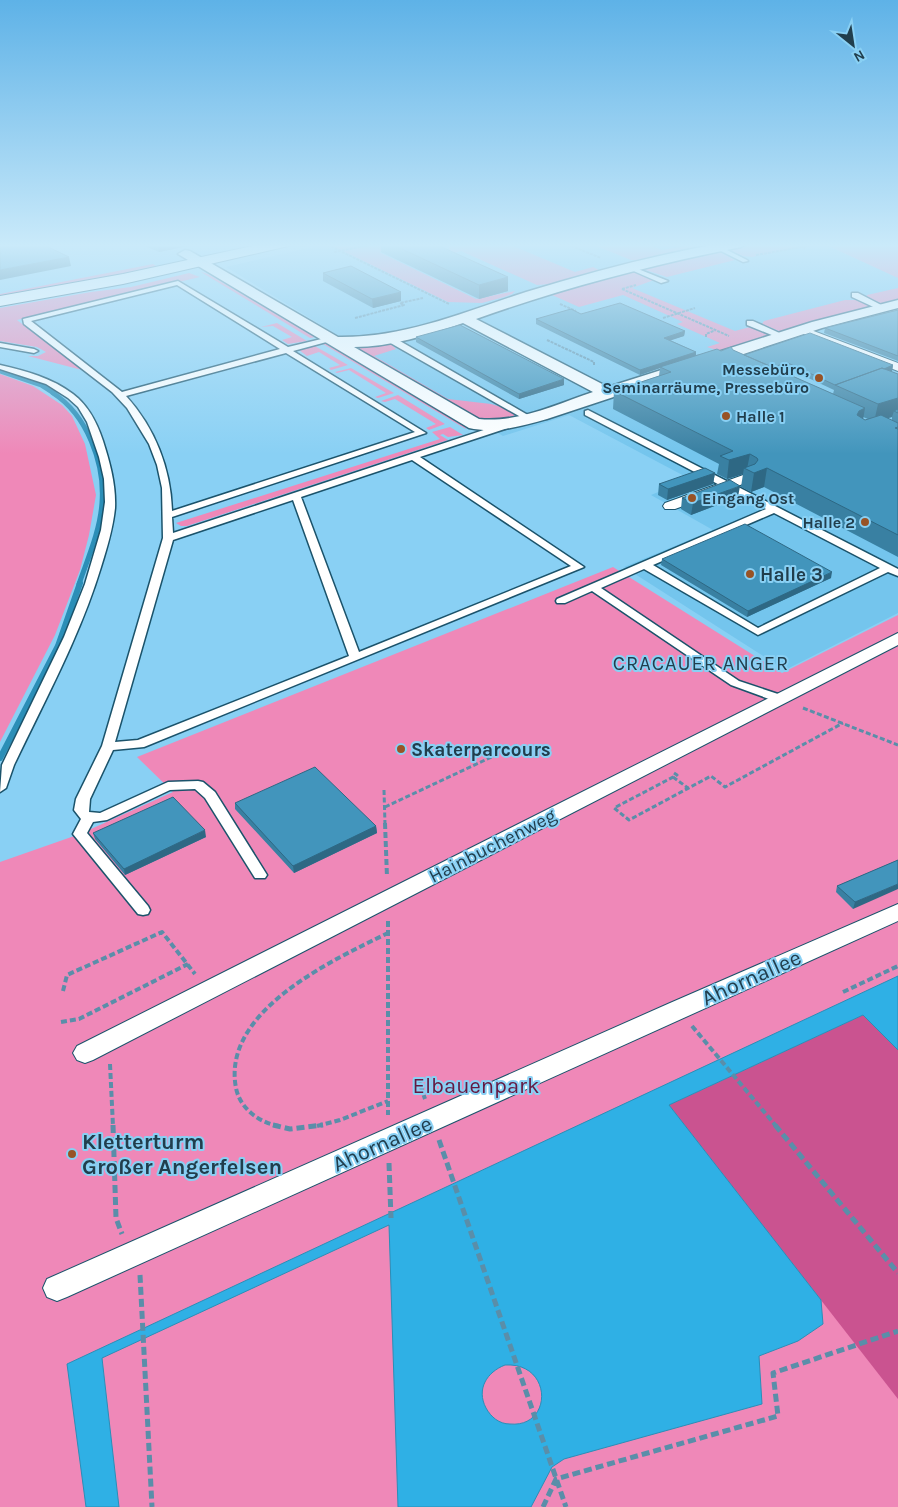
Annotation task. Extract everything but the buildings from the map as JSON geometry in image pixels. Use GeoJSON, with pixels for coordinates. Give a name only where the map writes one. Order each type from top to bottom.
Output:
{"type":"FeatureCollection","features":[{"type":"Feature","properties":{"kind":"street"},"geometry":{"type":"LineString","coordinates":[[291,313],[472,422],[489,426],[522,420],[782,336],[863,313]]}},
{"type":"Feature","properties":{"kind":"street"},"geometry":{"type":"LineString","coordinates":[[334,340],[367,343],[390,339],[476,313]]}},
{"type":"Feature","properties":{"kind":"street"},"geometry":{"type":"LineString","coordinates":[[464,318],[607,393]]}},
{"type":"Feature","properties":{"kind":"street"},"geometry":{"type":"LineString","coordinates":[[803,330],[898,367]]}},
{"type":"Feature","properties":{"kind":"street"},"geometry":{"type":"LineString","coordinates":[[670,506],[746,478]]}},
{"type":"Feature","properties":{"kind":"street","name":"Hainbuchenweg"},"geometry":{"type":"LineString","coordinates":[[85,1053],[898,638]]}},
{"type":"Feature","properties":{"kind":"street","name":"Ahornallee"},"geometry":{"type":"LineString","coordinates":[[57,1288],[898,912]]}},
{"type":"Feature","properties":{"kind":"lane"},"geometry":{"type":"LineString","coordinates":[[53,313],[26,320],[121,396],[142,424],[162,465],[167,488],[168,538],[108,746],[82,803],[82,812],[89,817],[108,816],[168,786],[198,785],[210,795],[260,875]]}},
{"type":"Feature","properties":{"kind":"lane"},"geometry":{"type":"LineString","coordinates":[[167,516],[422,433],[228,313]]}},
{"type":"Feature","properties":{"kind":"lane"},"geometry":{"type":"LineString","coordinates":[[750,323],[782,336]]}},
{"type":"Feature","properties":{"kind":"lane"},"geometry":{"type":"LineString","coordinates":[[390,339],[522,420]]}},
{"type":"Feature","properties":{"kind":"lane"},"geometry":{"type":"LineString","coordinates":[[121,396],[288,350],[334,340]]}},
{"type":"Feature","properties":{"kind":"lane"},"geometry":{"type":"LineString","coordinates":[[0,345],[34,351]]}},
{"type":"Feature","properties":{"kind":"lane"},"geometry":{"type":"LineString","coordinates":[[0,367],[33,376],[50,384],[70,397],[82,408],[93,426],[103,451],[110,503],[106,530],[80,614],[8,765],[0,788]]}},
{"type":"Feature","properties":{"kind":"lane"},"geometry":{"type":"LineString","coordinates":[[588,413],[898,574]]}},
{"type":"Feature","properties":{"kind":"lane"},"geometry":{"type":"LineString","coordinates":[[168,538],[415,458],[522,420]]}},
{"type":"Feature","properties":{"kind":"lane"},"geometry":{"type":"LineString","coordinates":[[108,746],[140,744],[579,567],[415,458]]}},
{"type":"Feature","properties":{"kind":"lane"},"geometry":{"type":"LineString","coordinates":[[296,496],[355,656]]}},
{"type":"Feature","properties":{"kind":"lane"},"geometry":{"type":"LineString","coordinates":[[561,601],[774,509]]}},
{"type":"Feature","properties":{"kind":"lane"},"geometry":{"type":"LineString","coordinates":[[645,564],[758,632],[887,568]]}},
{"type":"Feature","properties":{"kind":"lane"},"geometry":{"type":"LineString","coordinates":[[592,587],[735,682],[780,699]]}},
{"type":"Feature","properties":{"kind":"lane"},"geometry":{"type":"LineString","coordinates":[[89,817],[80,834],[143,910]]}},
{"type":"Feature","properties":{"kind":"path"},"geometry":{"type":"LineString","coordinates":[[355,318],[373,313]]}},
{"type":"Feature","properties":{"kind":"path"},"geometry":{"type":"LineString","coordinates":[[663,318],[677,313]]}},
{"type":"Feature","properties":{"kind":"path"},"geometry":{"type":"LineString","coordinates":[[679,313],[752,346]]}},
{"type":"Feature","properties":{"kind":"path"},"geometry":{"type":"LineString","coordinates":[[706,336],[706,334],[716,330]]}},
{"type":"Feature","properties":{"kind":"path"},"geometry":{"type":"LineString","coordinates":[[546,339],[594,362],[594,370]]}},
{"type":"Feature","properties":{"kind":"path"},"geometry":{"type":"LineString","coordinates":[[780,699],[898,745]]}},
{"type":"Feature","properties":{"kind":"path"},"geometry":{"type":"LineString","coordinates":[[653,788],[614,808],[629,820],[711,776],[725,787],[843,723]]}},
{"type":"Feature","properties":{"kind":"path"},"geometry":{"type":"LineString","coordinates":[[385,807],[517,745]]}},
{"type":"Feature","properties":{"kind":"path"},"geometry":{"type":"LineString","coordinates":[[673,777],[688,788]]}},
{"type":"Feature","properties":{"kind":"path"},"geometry":{"type":"LineString","coordinates":[[384,790],[388,898],[388,1140]]}},
{"type":"Feature","properties":{"kind":"path"},"geometry":{"type":"LineString","coordinates":[[63,991],[68,975],[162,932],[207,990]]}},
{"type":"Feature","properties":{"kind":"path"},"geometry":{"type":"LineString","coordinates":[[388,933],[306,976],[264,1011],[249,1029],[242,1042],[237,1058],[234,1080],[237,1093],[248,1111],[264,1122],[283,1128],[305,1128],[325,1125],[388,1100]]}},
{"type":"Feature","properties":{"kind":"path"},"geometry":{"type":"LineString","coordinates":[[61,1022],[79,1019],[188,964]]}},
{"type":"Feature","properties":{"kind":"path"},"geometry":{"type":"LineString","coordinates":[[843,992],[898,966]]}},
{"type":"Feature","properties":{"kind":"path"},"geometry":{"type":"LineString","coordinates":[[108,1041],[113,1113],[116,1218],[134,1254],[142,1322],[152,1507]]}},
{"type":"Feature","properties":{"kind":"path"},"geometry":{"type":"LineString","coordinates":[[707,1044],[898,1273]]}},
{"type":"Feature","properties":{"kind":"path"},"geometry":{"type":"LineString","coordinates":[[450,1173],[566,1507]]}},
{"type":"Feature","properties":{"kind":"path"},"geometry":{"type":"LineString","coordinates":[[389,1183],[391,1218]]}},
{"type":"Feature","properties":{"kind":"path"},"geometry":{"type":"LineString","coordinates":[[543,1507],[556,1480],[778,1416],[773,1373],[898,1332]]}},
{"type":"Feature","properties":{"kind":"shaded area"},"geometry":{"type":"Polygon","coordinates":[[[302,313],[898,313],[898,613],[785,670],[624,567],[713,530],[651,495],[690,479],[569,415],[503,436],[302,313]]]}},
{"type":"Feature","properties":{"kind":"shaded area"},"geometry":{"type":"Polygon","coordinates":[[[898,976],[898,1050],[863,1015],[669,1105],[821,1300],[823,1324],[798,1341],[759,1356],[762,1404],[564,1459],[552,1467],[531,1507],[398,1507],[389,1225],[102,1358],[119,1507],[86,1507],[67,1364],[898,976]],[[505,1365],[493,1372],[485,1382],[482,1394],[483,1401],[490,1414],[502,1423],[524,1422],[534,1416],[540,1406],[542,1395],[539,1383],[532,1374],[521,1367],[505,1365]]]}},
{"type":"Feature","properties":{"kind":"shaded area"},"geometry":{"type":"Polygon","coordinates":[[[863,1015],[898,1050],[898,1399],[669,1105],[863,1015]]]}},
{"type":"Feature","properties":{"kind":"green space"},"geometry":{"type":"Polygon","coordinates":[[[0,313],[45,313],[17,320],[82,370],[28,356],[38,356],[46,352],[37,347],[0,341],[0,313]]]}},
{"type":"Feature","properties":{"kind":"green space"},"geometry":{"type":"Polygon","coordinates":[[[269,313],[275,313],[315,337],[310,338],[269,313]]]}},
{"type":"Feature","properties":{"kind":"green space"},"geometry":{"type":"Polygon","coordinates":[[[664,313],[693,313],[735,331],[750,327],[770,336],[723,352],[707,347],[720,343],[677,324],[683,322],[664,313]]]}},
{"type":"Feature","properties":{"kind":"green space"},"geometry":{"type":"Polygon","coordinates":[[[794,313],[846,313],[784,331],[779,331],[762,324],[764,321],[794,313]]]}},
{"type":"Feature","properties":{"kind":"green space"},"geometry":{"type":"Polygon","coordinates":[[[277,323],[307,341],[288,344],[282,340],[292,337],[273,326],[261,327],[277,323]]]}},
{"type":"Feature","properties":{"kind":"green space"},"geometry":{"type":"Polygon","coordinates":[[[390,343],[396,349],[374,356],[448,399],[491,404],[508,409],[514,413],[514,418],[485,421],[477,418],[364,355],[358,347],[390,343]]]}},
{"type":"Feature","properties":{"kind":"green space"},"geometry":{"type":"Polygon","coordinates":[[[323,344],[327,344],[453,418],[464,425],[466,429],[323,344]]]}},
{"type":"Feature","properties":{"kind":"green space"},"geometry":{"type":"Polygon","coordinates":[[[313,345],[348,365],[331,370],[329,368],[340,365],[319,352],[307,356],[299,350],[313,345]]]}},
{"type":"Feature","properties":{"kind":"green space"},"geometry":{"type":"Polygon","coordinates":[[[351,368],[394,393],[378,398],[375,397],[386,393],[349,370],[335,372],[351,368]]]}},
{"type":"Feature","properties":{"kind":"green space"},"geometry":{"type":"Polygon","coordinates":[[[0,374],[33,386],[62,405],[72,416],[85,444],[96,495],[80,570],[55,635],[0,742],[0,374]]]}},
{"type":"Feature","properties":{"kind":"green space"},"geometry":{"type":"Polygon","coordinates":[[[398,395],[445,424],[429,430],[426,428],[436,424],[395,399],[385,402],[381,401],[398,395]]]}},
{"type":"Feature","properties":{"kind":"green space"},"geometry":{"type":"Polygon","coordinates":[[[450,427],[463,435],[448,437],[443,434],[440,435],[448,440],[187,526],[181,526],[176,523],[440,439],[432,432],[450,427]]]}},
{"type":"Feature","properties":{"kind":"green space","name":"Elbauenpark"},"geometry":{"type":"Polygon","coordinates":[[[613,567],[782,673],[898,615],[898,1507],[0,1507],[0,862],[80,834],[173,792],[137,757],[613,567]]]}},
{"type":"Feature","properties":{"kind":"waterway"},"geometry":{"type":"LineString","coordinates":[[0,371],[41,385],[55,394]]}},
{"type":"Feature","properties":{"kind":"waterway"},"geometry":{"type":"LineString","coordinates":[[53,393],[65,402],[84,427],[97,456],[100,472],[102,503],[99,524],[79,584]]}},
{"type":"Feature","properties":{"kind":"waterway"},"geometry":{"type":"LineString","coordinates":[[0,758],[58,646],[80,583]]}},
{"type":"Feature","properties":{"kind":"place","name":"Messebüro, Seminarräume, Pressebüro"},"geometry":{"type":"Point","coordinates":[819,378]}},
{"type":"Feature","properties":{"kind":"place","name":"Halle 1"},"geometry":{"type":"Point","coordinates":[726,416]}},
{"type":"Feature","properties":{"kind":"place","name":"Eingang Ost"},"geometry":{"type":"Point","coordinates":[692,498]}},
{"type":"Feature","properties":{"kind":"place","name":"Halle 2"},"geometry":{"type":"Point","coordinates":[865,522]}},
{"type":"Feature","properties":{"kind":"place","name":"Halle 3"},"geometry":{"type":"Point","coordinates":[750,574]}},
{"type":"Feature","properties":{"kind":"place","name":"Skaterparcours"},"geometry":{"type":"Point","coordinates":[401,749]}},
{"type":"Feature","properties":{"kind":"place","name":"Kletterturm Großer Angerfelsen"},"geometry":{"type":"Point","coordinates":[72,1154]}},
{"type":"Feature","properties":{"kind":"district","name":"CRACAUER ANGER"},"geometry":{"type":"Point","coordinates":[701,663]}}]}
